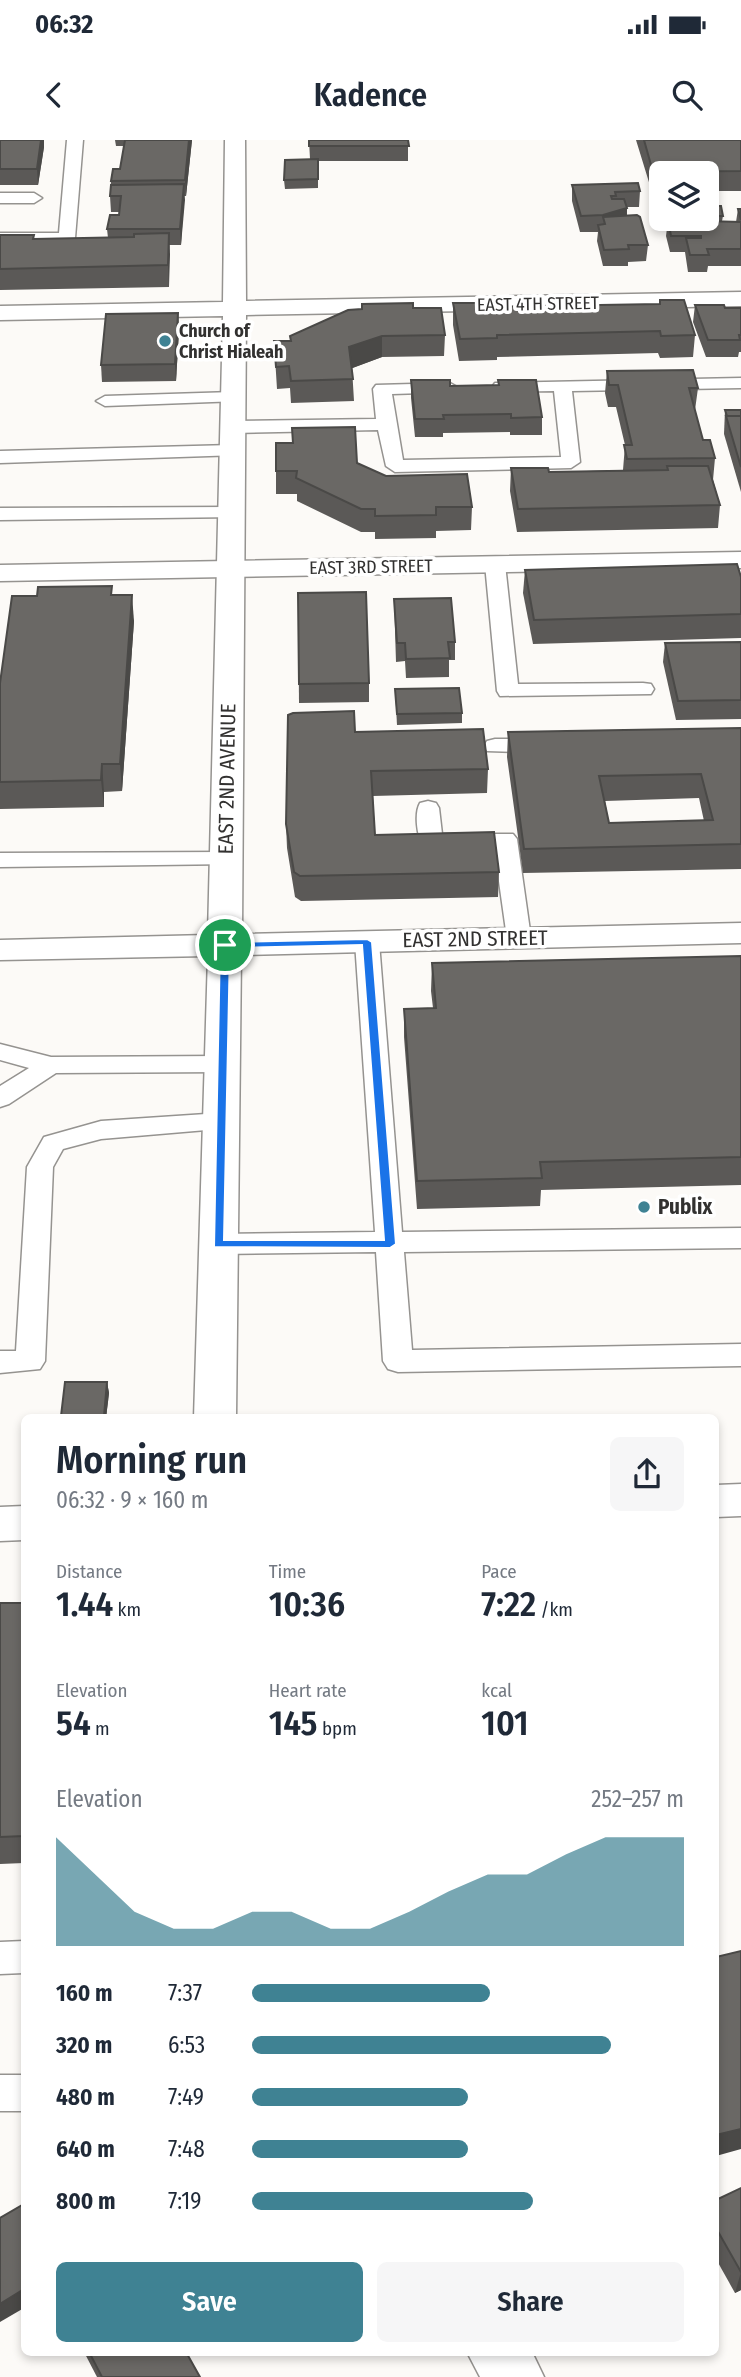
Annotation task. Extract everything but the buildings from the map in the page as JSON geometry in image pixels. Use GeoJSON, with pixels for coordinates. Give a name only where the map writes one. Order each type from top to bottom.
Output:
{"type":"FeatureCollection","features":[{"type":"Feature","properties":{"kind":"street","name":"EAST 2ND AVENUE"},"geometry":{"type":"LineString","coordinates":[[215,1414],[235,310],[235,140]]}},
{"type":"Feature","properties":{"kind":"street","name":"EAST 4TH STREET"},"geometry":{"type":"LineString","coordinates":[[0,313],[741,299]]}},
{"type":"Feature","properties":{"kind":"street","name":"EAST 3RD STREET"},"geometry":{"type":"LineString","coordinates":[[0,573],[741,560]]}},
{"type":"Feature","properties":{"kind":"street","name":"EAST 2ND STREET"},"geometry":{"type":"LineString","coordinates":[[0,950],[741,933]]}},
{"type":"Feature","properties":{"kind":"street"},"geometry":{"type":"LineString","coordinates":[[719,1501],[741,1500]]}},
{"type":"Feature","properties":{"kind":"street"},"geometry":{"type":"LineString","coordinates":[[0,1524],[21,1523]]}},
{"type":"Feature","properties":{"kind":"street"},"geometry":{"type":"LineString","coordinates":[[498,2356],[516,2377]]}},
{"type":"Feature","properties":{"kind":"lane"},"geometry":{"type":"LineString","coordinates":[[0,238],[67,237],[75,140]]}},
{"type":"Feature","properties":{"kind":"lane"},"geometry":{"type":"LineString","coordinates":[[0,198],[34,198]]}},
{"type":"Feature","properties":{"kind":"lane"},"geometry":{"type":"LineString","coordinates":[[562,386],[571,462],[395,466],[382,389],[741,383]]}},
{"type":"Feature","properties":{"kind":"lane"},"geometry":{"type":"LineString","coordinates":[[106,401],[233,397]]}},
{"type":"Feature","properties":{"kind":"lane"},"geometry":{"type":"LineString","coordinates":[[0,457],[386,424]]}},
{"type":"Feature","properties":{"kind":"lane"},"geometry":{"type":"LineString","coordinates":[[0,514],[231,513]]}},
{"type":"Feature","properties":{"kind":"lane"},"geometry":{"type":"LineString","coordinates":[[495,564],[508,691],[643,689]]}},
{"type":"Feature","properties":{"kind":"lane"},"geometry":{"type":"LineString","coordinates":[[495,746],[563,745]]}},
{"type":"Feature","properties":{"kind":"lane"},"geometry":{"type":"LineString","coordinates":[[428,808],[431,841],[505,839],[519,938]]}},
{"type":"Feature","properties":{"kind":"lane"},"geometry":{"type":"LineString","coordinates":[[0,860],[226,859]]}},
{"type":"Feature","properties":{"kind":"lane"},"geometry":{"type":"LineString","coordinates":[[367,942],[398,1361],[741,1355]]}},
{"type":"Feature","properties":{"kind":"lane"},"geometry":{"type":"LineString","coordinates":[[0,1052],[51,1065],[222,1063]]}},
{"type":"Feature","properties":{"kind":"lane"},"geometry":{"type":"LineString","coordinates":[[0,1098],[51,1065]]}},
{"type":"Feature","properties":{"kind":"lane"},"geometry":{"type":"LineString","coordinates":[[0,1362],[30,1361],[40,1167],[53,1143],[101,1130],[221,1122]]}},
{"type":"Feature","properties":{"kind":"lane"},"geometry":{"type":"LineString","coordinates":[[218,1244],[741,1238]]}},
{"type":"Feature","properties":{"kind":"lane"},"geometry":{"type":"LineString","coordinates":[[0,1958],[21,1957]]}},
{"type":"Feature","properties":{"kind":"lane"},"geometry":{"type":"LineString","coordinates":[[0,2093],[21,2092]]}},
{"type":"Feature","properties":{"kind":"place","name":"Church of Christ Hialeah"},"geometry":{"type":"Point","coordinates":[165,341]}},
{"type":"Feature","properties":{"kind":"place","name":"Publix"},"geometry":{"type":"Point","coordinates":[644,1207]}},
{"type":"Feature","properties":{"kind":"route"},"geometry":{"type":"LineString","coordinates":[[367,942],[390,1244],[218,1244],[225,945],[367,942]]}}]}
